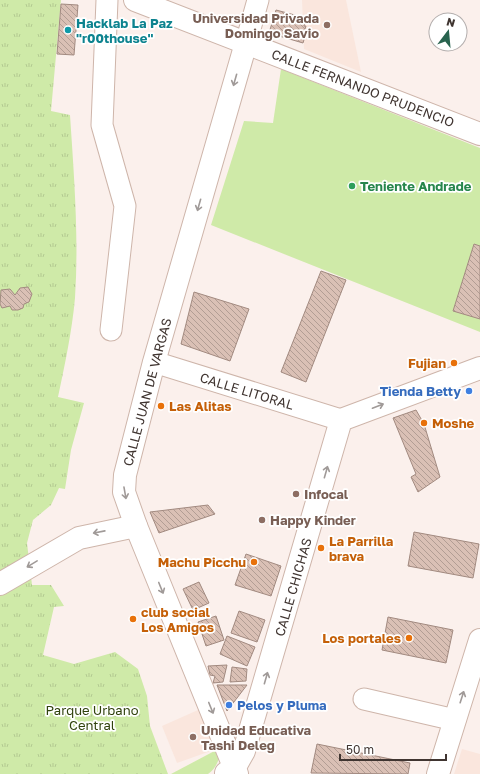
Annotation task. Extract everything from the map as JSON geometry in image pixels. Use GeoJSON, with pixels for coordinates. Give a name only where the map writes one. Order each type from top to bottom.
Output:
{"type":"FeatureCollection","features":[{"type":"Feature","properties":{"kind":"main road","name":"CALLE FERNANDO PRUDENCIO"},"geometry":{"type":"LineString","coordinates":[[135,0],[480,134]]}},
{"type":"Feature","properties":{"kind":"main road","name":"CALLE JUAN DE VARGAS"},"geometry":{"type":"LineString","coordinates":[[232,772],[124,492],[125,475],[154,362],[246,43]]}},
{"type":"Feature","properties":{"kind":"main road"},"geometry":{"type":"LineString","coordinates":[[341,420],[480,368]]}},
{"type":"Feature","properties":{"kind":"main road","name":"CALLE CHICHAS"},"geometry":{"type":"LineString","coordinates":[[232,772],[244,751],[341,420]]}},
{"type":"Feature","properties":{"kind":"main road"},"geometry":{"type":"LineString","coordinates":[[0,584],[65,544],[90,534],[136,526]]}},
{"type":"Feature","properties":{"kind":"main road"},"geometry":{"type":"LineString","coordinates":[[438,774],[480,640]]}},
{"type":"Feature","properties":{"kind":"street"},"geometry":{"type":"LineString","coordinates":[[108,0],[102,125],[124,206],[111,330]]}},
{"type":"Feature","properties":{"kind":"street","name":"CALLE JUAN DE VARGAS"},"geometry":{"type":"LineString","coordinates":[[246,43],[258,0]]}},
{"type":"Feature","properties":{"kind":"street","name":"CALLE LITORAL"},"geometry":{"type":"LineString","coordinates":[[154,362],[341,420]]}},
{"type":"Feature","properties":{"kind":"street"},"geometry":{"type":"LineString","coordinates":[[364,699],[455,720]]}},
{"type":"Feature","properties":{"kind":"shaded area","name":"Universidad Privada Domingo Savio"},"geometry":{"type":"Polygon","coordinates":[[[302,0],[346,0],[361,72],[304,49],[302,0]]]}},
{"type":"Feature","properties":{"kind":"shaded area","name":"Unidad Educativa Tashi Deleg"},"geometry":{"type":"Polygon","coordinates":[[[207,706],[222,747],[177,763],[162,726],[207,706]]]}},
{"type":"Feature","properties":{"kind":"shaded area"},"geometry":{"type":"Polygon","coordinates":[[[462,749],[480,754],[480,774],[454,774],[462,749]]]}},
{"type":"Feature","properties":{"kind":"green space","name":"Parque Urbano Central"},"geometry":{"type":"Polygon","coordinates":[[[0,0],[61,0],[51,111],[70,115],[76,206],[76,275],[74,310],[58,397],[84,403],[71,450],[65,489],[59,488],[51,505],[33,520],[27,543],[32,585],[51,585],[64,606],[54,607],[43,655],[74,664],[115,652],[138,669],[147,696],[150,726],[168,774],[0,774],[0,0]]]}},
{"type":"Feature","properties":{"kind":"green space","name":"Teniente Andrade"},"geometry":{"type":"Polygon","coordinates":[[[281,69],[480,148],[480,332],[211,225],[244,121],[273,123],[281,69]]]}},
{"type":"Feature","properties":{"kind":"green space"},"geometry":{"type":"Polygon","coordinates":[[[222,747],[216,765],[208,774],[171,774],[222,747]]]}},
{"type":"Feature","properties":{"kind":"building","name":"Hacklab La Paz \"r00thouse\""},"geometry":{"type":"Polygon","coordinates":[[[61,4],[78,5],[74,55],[57,54],[61,4]]]}},
{"type":"Feature","properties":{"kind":"building"},"geometry":{"type":"Polygon","coordinates":[[[276,10],[306,18],[304,32],[306,33],[303,43],[269,33],[276,10]]]}},
{"type":"Feature","properties":{"kind":"building"},"geometry":{"type":"Polygon","coordinates":[[[474,244],[480,246],[480,319],[453,311],[474,244]]]}},
{"type":"Feature","properties":{"kind":"building"},"geometry":{"type":"Polygon","coordinates":[[[321,271],[346,280],[306,382],[281,372],[321,271]]]}},
{"type":"Feature","properties":{"kind":"building"},"geometry":{"type":"Polygon","coordinates":[[[28,287],[32,294],[29,302],[24,304],[23,308],[12,310],[10,306],[2,308],[0,304],[1,290],[10,289],[15,295],[20,288],[28,287]]]}},
{"type":"Feature","properties":{"kind":"building"},"geometry":{"type":"Polygon","coordinates":[[[194,292],[249,309],[230,361],[181,344],[194,292]]]}},
{"type":"Feature","properties":{"kind":"building"},"geometry":{"type":"Polygon","coordinates":[[[416,410],[424,424],[440,477],[418,492],[411,477],[416,474],[393,418],[416,410]]]}},
{"type":"Feature","properties":{"kind":"building"},"geometry":{"type":"Polygon","coordinates":[[[208,505],[215,514],[159,533],[150,512],[208,505]]]}},
{"type":"Feature","properties":{"kind":"building"},"geometry":{"type":"Polygon","coordinates":[[[414,532],[479,544],[473,578],[408,566],[414,532]]]}},
{"type":"Feature","properties":{"kind":"building"},"geometry":{"type":"Polygon","coordinates":[[[246,554],[281,566],[271,596],[235,585],[246,554]]]}},
{"type":"Feature","properties":{"kind":"building"},"geometry":{"type":"Polygon","coordinates":[[[199,582],[209,603],[193,610],[183,589],[199,582]]]}},
{"type":"Feature","properties":{"kind":"building"},"geometry":{"type":"Polygon","coordinates":[[[239,611],[265,620],[257,642],[231,633],[239,611]]]}},
{"type":"Feature","properties":{"kind":"building"},"geometry":{"type":"Polygon","coordinates":[[[216,616],[224,640],[206,646],[198,622],[216,616]]]}},
{"type":"Feature","properties":{"kind":"building"},"geometry":{"type":"Polygon","coordinates":[[[388,617],[453,630],[446,663],[382,650],[388,617]]]}},
{"type":"Feature","properties":{"kind":"building"},"geometry":{"type":"Polygon","coordinates":[[[227,636],[255,647],[247,666],[220,654],[227,636]]]}},
{"type":"Feature","properties":{"kind":"building"},"geometry":{"type":"Polygon","coordinates":[[[227,665],[223,682],[213,683],[215,676],[210,675],[208,666],[227,665]]]}},
{"type":"Feature","properties":{"kind":"building"},"geometry":{"type":"Polygon","coordinates":[[[232,667],[247,669],[246,681],[230,682],[232,667]]]}},
{"type":"Feature","properties":{"kind":"building"},"geometry":{"type":"Polygon","coordinates":[[[217,685],[247,685],[227,711],[217,685]]]}},
{"type":"Feature","properties":{"kind":"building"},"geometry":{"type":"Polygon","coordinates":[[[317,744],[410,763],[408,774],[311,773],[317,744]]]}},
{"type":"Feature","properties":{"kind":"place","name":"Universidad Privada Domingo Savio"},"geometry":{"type":"Point","coordinates":[327,25]}},
{"type":"Feature","properties":{"kind":"place","name":"Hacklab La Paz \"r00thouse\""},"geometry":{"type":"Point","coordinates":[68,30]}},
{"type":"Feature","properties":{"kind":"place","name":"Teniente Andrade"},"geometry":{"type":"Point","coordinates":[352,186]}},
{"type":"Feature","properties":{"kind":"place","name":"Fujian"},"geometry":{"type":"Point","coordinates":[454,363]}},
{"type":"Feature","properties":{"kind":"place","name":"Tienda Betty"},"geometry":{"type":"Point","coordinates":[469,391]}},
{"type":"Feature","properties":{"kind":"place","name":"Las Alitas"},"geometry":{"type":"Point","coordinates":[161,406]}},
{"type":"Feature","properties":{"kind":"place","name":"Moshe"},"geometry":{"type":"Point","coordinates":[424,423]}},
{"type":"Feature","properties":{"kind":"place","name":"Infocal"},"geometry":{"type":"Point","coordinates":[296,494]}},
{"type":"Feature","properties":{"kind":"place","name":"Happy Kinder"},"geometry":{"type":"Point","coordinates":[262,520]}},
{"type":"Feature","properties":{"kind":"place","name":"La Parrilla brava"},"geometry":{"type":"Point","coordinates":[321,548]}},
{"type":"Feature","properties":{"kind":"place","name":"Machu Picchu"},"geometry":{"type":"Point","coordinates":[254,562]}},
{"type":"Feature","properties":{"kind":"place","name":"club social Los Amigos"},"geometry":{"type":"Point","coordinates":[133,619]}},
{"type":"Feature","properties":{"kind":"place","name":"Los portales"},"geometry":{"type":"Point","coordinates":[409,638]}},
{"type":"Feature","properties":{"kind":"place","name":"Pelos y Pluma"},"geometry":{"type":"Point","coordinates":[229,705]}},
{"type":"Feature","properties":{"kind":"place","name":"Unidad Educativa Tashi Deleg"},"geometry":{"type":"Point","coordinates":[193,737]}}]}
